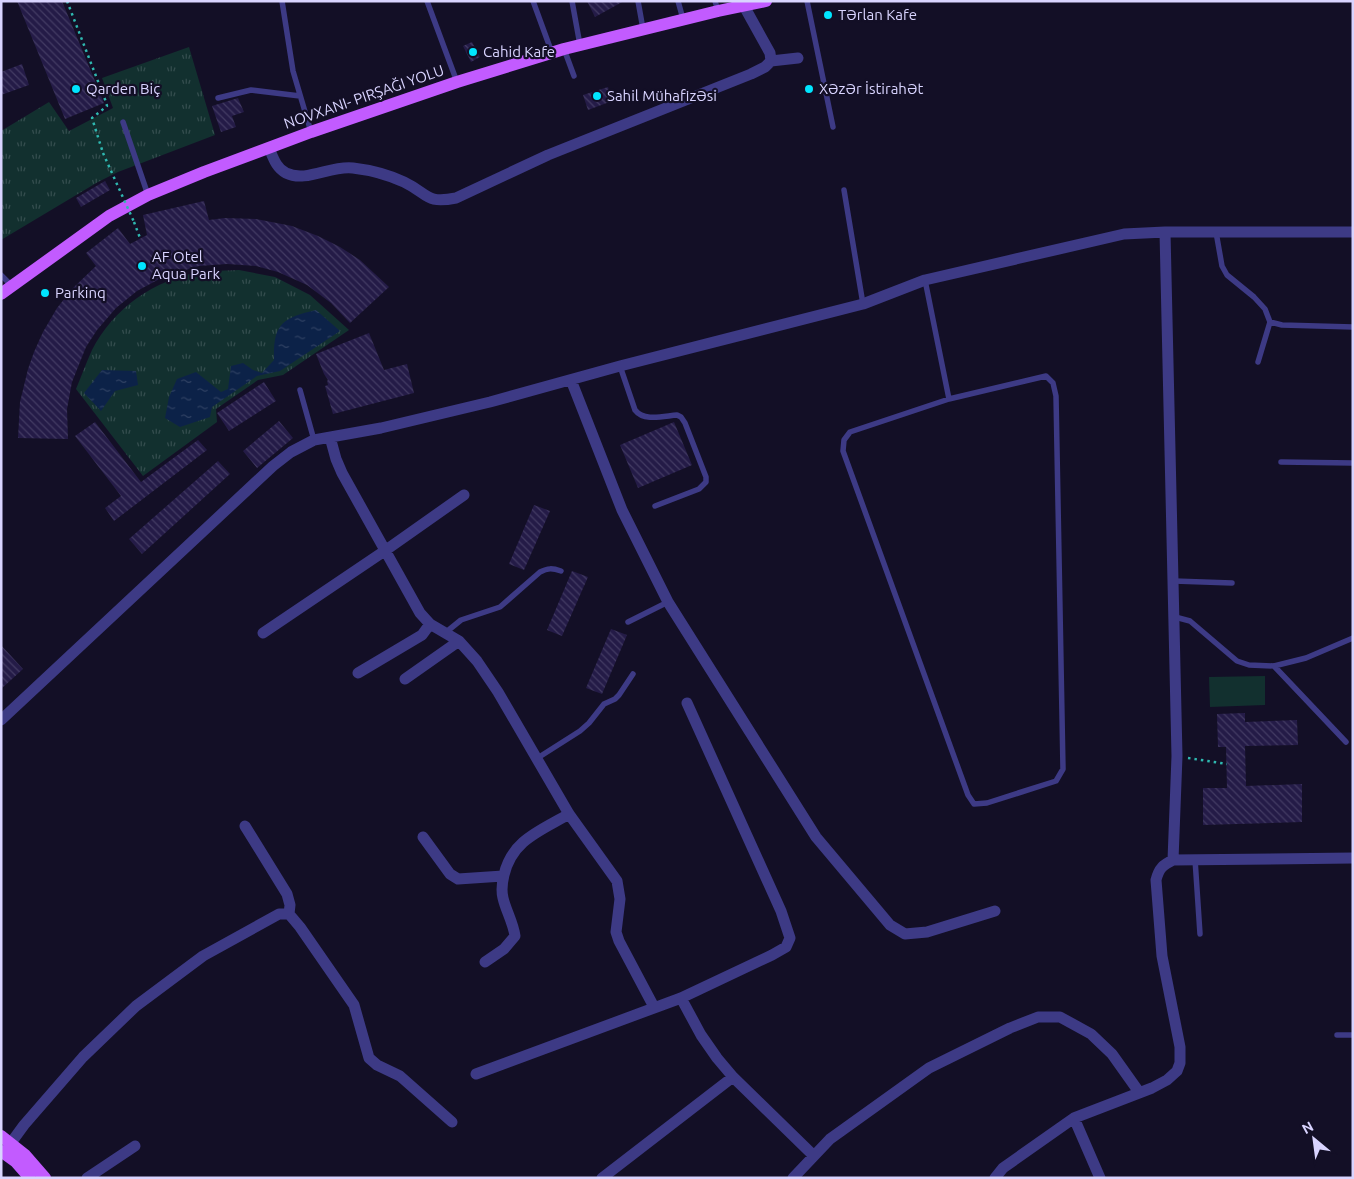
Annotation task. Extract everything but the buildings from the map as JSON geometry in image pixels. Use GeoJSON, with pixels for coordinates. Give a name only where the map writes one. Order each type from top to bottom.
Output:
{"type":"FeatureCollection","features":[{"type":"Feature","properties":{"kind":"main road"},"geometry":{"type":"LineString","coordinates":[[1,294],[91,228],[128,205],[177,182],[311,132],[457,82],[558,51],[683,19],[717,6],[744,6],[766,1]]}},
{"type":"Feature","properties":{"kind":"main road"},"geometry":{"type":"LineString","coordinates":[[4,1145],[30,1178]]}},
{"type":"Feature","properties":{"kind":"main road"},"geometry":{"type":"LineString","coordinates":[[4,1145],[25,1155],[45,1178]]}},
{"type":"Feature","properties":{"kind":"street"},"geometry":{"type":"LineString","coordinates":[[744,6],[770,53],[771,61]]}},
{"type":"Feature","properties":{"kind":"street"},"geometry":{"type":"LineString","coordinates":[[269,148],[279,168],[286,173],[299,177],[351,167],[371,171],[406,183],[428,198],[440,201],[456,198],[548,155],[751,74],[765,67],[771,61],[798,58]]}},
{"type":"Feature","properties":{"kind":"street"},"geometry":{"type":"LineString","coordinates":[[1164,232],[1177,756],[1173,860]]}},
{"type":"Feature","properties":{"kind":"street"},"geometry":{"type":"LineString","coordinates":[[1,720],[273,466],[291,452],[314,440],[381,428],[466,408],[620,366],[863,304],[925,280],[1124,234],[1164,232],[1353,232]]}},
{"type":"Feature","properties":{"kind":"street"},"geometry":{"type":"LineString","coordinates":[[571,380],[622,510],[668,602],[816,837],[890,926],[905,934],[927,932],[996,911]]}},
{"type":"Feature","properties":{"kind":"street"},"geometry":{"type":"LineString","coordinates":[[330,437],[342,473],[420,612],[430,624],[459,642],[477,661],[498,692],[569,814],[617,881],[620,899],[616,932],[654,1007]]}},
{"type":"Feature","properties":{"kind":"street"},"geometry":{"type":"LineString","coordinates":[[263,633],[464,495]]}},
{"type":"Feature","properties":{"kind":"street"},"geometry":{"type":"LineString","coordinates":[[358,673],[417,638],[430,624]]}},
{"type":"Feature","properties":{"kind":"street"},"geometry":{"type":"LineString","coordinates":[[405,679],[459,642]]}},
{"type":"Feature","properties":{"kind":"street"},"geometry":{"type":"LineString","coordinates":[[476,1074],[681,998],[786,947],[790,938],[781,911],[687,703]]}},
{"type":"Feature","properties":{"kind":"street"},"geometry":{"type":"LineString","coordinates":[[485,962],[504,949],[515,936],[514,926],[503,899],[501,885],[506,864],[523,841],[569,814]]}},
{"type":"Feature","properties":{"kind":"street"},"geometry":{"type":"LineString","coordinates":[[245,826],[288,894],[289,914],[354,1005],[369,1058],[377,1065],[400,1076],[452,1122]]}},
{"type":"Feature","properties":{"kind":"street"},"geometry":{"type":"LineString","coordinates":[[423,837],[450,874],[458,879],[504,876]]}},
{"type":"Feature","properties":{"kind":"street"},"geometry":{"type":"LineString","coordinates":[[996,1178],[1003,1168],[1074,1118],[1167,1080],[1177,1071],[1180,1063],[1180,1047],[1162,956],[1156,880],[1159,869],[1173,860],[1353,858]]}},
{"type":"Feature","properties":{"kind":"street"},"geometry":{"type":"LineString","coordinates":[[4,1145],[83,1057],[136,1006],[203,956],[280,914],[289,914]]}},
{"type":"Feature","properties":{"kind":"street"},"geometry":{"type":"LineString","coordinates":[[681,998],[701,1035],[717,1058],[733,1077],[814,1156]]}},
{"type":"Feature","properties":{"kind":"street"},"geometry":{"type":"LineString","coordinates":[[793,1178],[830,1139],[930,1068],[1010,1028],[1038,1017],[1060,1017],[1090,1034],[1112,1054],[1140,1092]]}},
{"type":"Feature","properties":{"kind":"street"},"geometry":{"type":"LineString","coordinates":[[602,1178],[733,1077]]}},
{"type":"Feature","properties":{"kind":"street"},"geometry":{"type":"LineString","coordinates":[[1074,1118],[1100,1178]]}},
{"type":"Feature","properties":{"kind":"street"},"geometry":{"type":"LineString","coordinates":[[87,1178],[134,1146]]}},
{"type":"Feature","properties":{"kind":"lane"},"geometry":{"type":"LineString","coordinates":[[282,1],[292,71],[311,132]]}},
{"type":"Feature","properties":{"kind":"lane"},"geometry":{"type":"LineString","coordinates":[[427,1],[457,82]]}},
{"type":"Feature","properties":{"kind":"lane"},"geometry":{"type":"LineString","coordinates":[[532,1],[558,51],[574,76]]}},
{"type":"Feature","properties":{"kind":"lane"},"geometry":{"type":"LineString","coordinates":[[572,1],[580,45]]}},
{"type":"Feature","properties":{"kind":"lane"},"geometry":{"type":"LineString","coordinates":[[638,1],[643,29]]}},
{"type":"Feature","properties":{"kind":"lane"},"geometry":{"type":"LineString","coordinates":[[678,1],[683,19]]}},
{"type":"Feature","properties":{"kind":"lane"},"geometry":{"type":"LineString","coordinates":[[807,1],[833,127]]}},
{"type":"Feature","properties":{"kind":"lane"},"geometry":{"type":"LineString","coordinates":[[218,98],[251,90],[300,96]]}},
{"type":"Feature","properties":{"kind":"lane"},"geometry":{"type":"LineString","coordinates":[[123,122],[148,195]]}},
{"type":"Feature","properties":{"kind":"lane"},"geometry":{"type":"LineString","coordinates":[[844,190],[863,304]]}},
{"type":"Feature","properties":{"kind":"lane"},"geometry":{"type":"LineString","coordinates":[[1216,232],[1222,266],[1227,275],[1254,297],[1265,310],[1270,322],[1258,362]]}},
{"type":"Feature","properties":{"kind":"lane"},"geometry":{"type":"LineString","coordinates":[[1,275],[12,286]]}},
{"type":"Feature","properties":{"kind":"lane"},"geometry":{"type":"LineString","coordinates":[[925,280],[949,399]]}},
{"type":"Feature","properties":{"kind":"lane"},"geometry":{"type":"LineString","coordinates":[[1270,322],[1282,325],[1353,327]]}},
{"type":"Feature","properties":{"kind":"lane"},"geometry":{"type":"LineString","coordinates":[[620,366],[639,415],[645,417],[677,415],[681,417],[706,477],[706,482],[699,489],[656,506]]}},
{"type":"Feature","properties":{"kind":"lane"},"geometry":{"type":"LineString","coordinates":[[1046,376],[1053,383],[1056,396],[1063,769],[1056,781],[987,803],[974,804],[968,795],[844,451],[844,440],[850,432],[949,399],[1046,376]]}},
{"type":"Feature","properties":{"kind":"lane"},"geometry":{"type":"LineString","coordinates":[[300,390],[314,440]]}},
{"type":"Feature","properties":{"kind":"lane"},"geometry":{"type":"LineString","coordinates":[[1281,462],[1353,463]]}},
{"type":"Feature","properties":{"kind":"lane"},"geometry":{"type":"LineString","coordinates":[[445,633],[461,620],[500,607],[546,568],[561,571]]}},
{"type":"Feature","properties":{"kind":"lane"},"geometry":{"type":"LineString","coordinates":[[1174,581],[1232,583]]}},
{"type":"Feature","properties":{"kind":"lane"},"geometry":{"type":"LineString","coordinates":[[628,622],[668,602]]}},
{"type":"Feature","properties":{"kind":"lane"},"geometry":{"type":"LineString","coordinates":[[1175,617],[1190,620],[1242,664],[1274,666],[1306,658],[1353,638]]}},
{"type":"Feature","properties":{"kind":"lane"},"geometry":{"type":"LineString","coordinates":[[1274,666],[1346,742]]}},
{"type":"Feature","properties":{"kind":"lane"},"geometry":{"type":"LineString","coordinates":[[536,758],[580,731],[604,704],[619,696],[633,674]]}},
{"type":"Feature","properties":{"kind":"lane"},"geometry":{"type":"LineString","coordinates":[[1195,859],[1200,934]]}},
{"type":"Feature","properties":{"kind":"lane"},"geometry":{"type":"LineString","coordinates":[[1337,1035],[1353,1035]]}},
{"type":"Feature","properties":{"kind":"path"},"geometry":{"type":"LineString","coordinates":[[67,1],[106,102],[104,109],[92,118],[102,153],[140,238]]}},
{"type":"Feature","properties":{"kind":"path"},"geometry":{"type":"LineString","coordinates":[[1177,756],[1227,764]]}},
{"type":"Feature","properties":{"kind":"green space"},"geometry":{"type":"Polygon","coordinates":[[[189,47],[215,135],[118,172],[1,240],[1,131],[49,102],[69,131],[113,108],[102,78],[189,47]]]}},
{"type":"Feature","properties":{"kind":"green space"},"geometry":{"type":"Polygon","coordinates":[[[239,270],[275,277],[310,295],[349,330],[283,375],[258,380],[216,409],[217,422],[143,476],[76,389],[92,350],[101,335],[123,309],[151,289],[167,281],[206,271],[239,270]]]}},
{"type":"Feature","properties":{"kind":"green space"},"geometry":{"type":"Polygon","coordinates":[[[1265,676],[1265,705],[1210,707],[1209,677],[1265,676]]]}},
{"type":"Feature","properties":{"kind":"water"},"geometry":{"type":"Polygon","coordinates":[[[316,310],[340,331],[280,371],[257,376],[212,407],[210,417],[180,427],[165,418],[169,397],[177,379],[196,372],[221,392],[228,389],[231,366],[243,363],[253,370],[262,373],[274,360],[275,338],[282,324],[295,316],[316,310]]]}},
{"type":"Feature","properties":{"kind":"water"},"geometry":{"type":"Polygon","coordinates":[[[102,370],[136,371],[138,385],[115,391],[101,411],[84,393],[102,370]]]}},
{"type":"Feature","properties":{"kind":"place","name":"Tərlan Kafe"},"geometry":{"type":"Point","coordinates":[828,15]}},
{"type":"Feature","properties":{"kind":"place","name":"Cahid Kafe"},"geometry":{"type":"Point","coordinates":[473,52]}},
{"type":"Feature","properties":{"kind":"place","name":"Qarden Biç"},"geometry":{"type":"Point","coordinates":[76,89]}},
{"type":"Feature","properties":{"kind":"place","name":"Xəzər İstirahət"},"geometry":{"type":"Point","coordinates":[809,89]}},
{"type":"Feature","properties":{"kind":"place","name":"Sahil Mühafizəsi"},"geometry":{"type":"Point","coordinates":[597,96]}},
{"type":"Feature","properties":{"kind":"place","name":"AF Otel Aqua Park"},"geometry":{"type":"Point","coordinates":[142,266]}},
{"type":"Feature","properties":{"kind":"place","name":"Parkinq"},"geometry":{"type":"Point","coordinates":[45,293]}}]}
